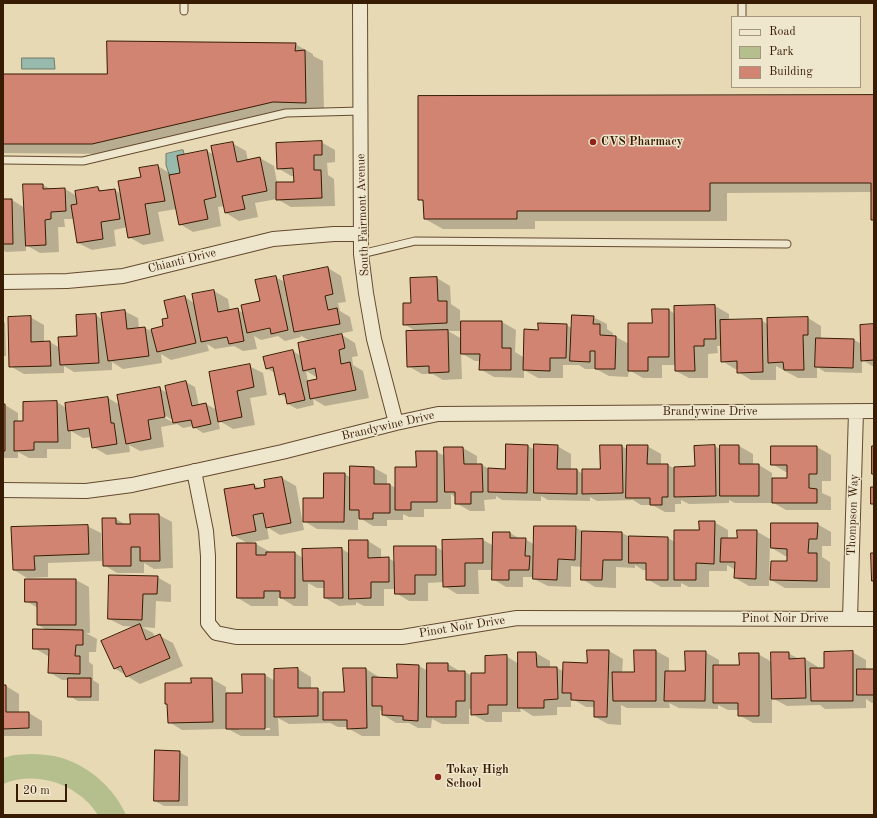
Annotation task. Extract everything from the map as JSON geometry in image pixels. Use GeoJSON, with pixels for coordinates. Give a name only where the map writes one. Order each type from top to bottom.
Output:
{"type":"FeatureCollection","features":[{"type":"Feature","properties":{"kind":"street","name":"South Fairmont Avenue"},"geometry":{"type":"LineString","coordinates":[[360,3],[361,254],[374,339],[396,423]]}},
{"type":"Feature","properties":{"kind":"street","name":"Chianti Drive"},"geometry":{"type":"LineString","coordinates":[[3,282],[67,282],[123,276],[273,239],[334,234],[361,234]]}},
{"type":"Feature","properties":{"kind":"street","name":"Brandywine Drive"},"geometry":{"type":"LineString","coordinates":[[3,490],[86,491],[132,485],[282,452],[438,414],[874,411]]}},
{"type":"Feature","properties":{"kind":"street","name":"Thompson Way"},"geometry":{"type":"LineString","coordinates":[[850,619],[856,412]]}},
{"type":"Feature","properties":{"kind":"street","name":"Pinot Noir Drive"},"geometry":{"type":"LineString","coordinates":[[194,471],[206,531],[208,556],[208,623],[216,633],[236,637],[402,637],[517,618],[874,619]]}},
{"type":"Feature","properties":{"kind":"lane"},"geometry":{"type":"LineString","coordinates":[[742,3],[742,16]]}},
{"type":"Feature","properties":{"kind":"lane"},"geometry":{"type":"LineString","coordinates":[[3,160],[84,161],[286,114],[360,111]]}},
{"type":"Feature","properties":{"kind":"lane"},"geometry":{"type":"LineString","coordinates":[[361,254],[415,241],[787,244]]}},
{"type":"Feature","properties":{"kind":"green space"},"geometry":{"type":"Polygon","coordinates":[[[31,754],[58,757],[82,767],[108,788],[121,805],[126,815],[98,815],[90,804],[80,795],[68,788],[43,779],[16,780],[3,784],[3,758],[14,755],[31,754]]]}},
{"type":"Feature","properties":{"kind":"shaded area"},"geometry":{"type":"Polygon","coordinates":[[[22,58],[54,58],[55,69],[22,69],[22,58]]]}},
{"type":"Feature","properties":{"kind":"shaded area"},"geometry":{"type":"Polygon","coordinates":[[[183,150],[185,157],[185,172],[170,177],[166,165],[166,154],[183,150]]]}},
{"type":"Feature","properties":{"kind":"building"},"geometry":{"type":"Polygon","coordinates":[[[107,41],[296,43],[295,51],[305,50],[306,103],[273,102],[92,144],[3,144],[3,74],[107,74],[107,41]]]}},
{"type":"Feature","properties":{"kind":"building"},"geometry":{"type":"Polygon","coordinates":[[[874,95],[874,220],[871,220],[871,183],[710,183],[710,211],[517,211],[517,219],[424,219],[423,200],[418,200],[418,96],[874,95]]]}},
{"type":"Feature","properties":{"kind":"building"},"geometry":{"type":"Polygon","coordinates":[[[322,141],[322,155],[314,155],[314,170],[321,170],[322,198],[276,200],[276,182],[294,182],[293,168],[277,169],[276,143],[322,141]]]}},
{"type":"Feature","properties":{"kind":"building"},"geometry":{"type":"Polygon","coordinates":[[[233,142],[237,162],[260,157],[267,191],[242,196],[245,209],[225,213],[211,146],[233,142]]]}},
{"type":"Feature","properties":{"kind":"building"},"geometry":{"type":"Polygon","coordinates":[[[207,150],[216,197],[204,200],[208,219],[179,225],[169,175],[180,173],[177,156],[207,150]]]}},
{"type":"Feature","properties":{"kind":"building"},"geometry":{"type":"Polygon","coordinates":[[[158,165],[165,201],[145,204],[150,234],[128,238],[118,181],[141,177],[139,168],[158,165]]]}},
{"type":"Feature","properties":{"kind":"building"},"geometry":{"type":"Polygon","coordinates":[[[23,184],[43,184],[43,189],[65,188],[66,211],[51,212],[51,219],[45,220],[46,245],[26,246],[23,184]]]}},
{"type":"Feature","properties":{"kind":"building"},"geometry":{"type":"Polygon","coordinates":[[[98,187],[99,191],[115,189],[120,219],[101,222],[103,239],[77,243],[71,205],[77,204],[75,191],[98,187]]]}},
{"type":"Feature","properties":{"kind":"building"},"geometry":{"type":"Polygon","coordinates":[[[3,199],[12,199],[13,244],[3,244],[3,199]]]}},
{"type":"Feature","properties":{"kind":"building"},"geometry":{"type":"Polygon","coordinates":[[[328,267],[333,294],[325,296],[328,310],[337,308],[340,324],[294,332],[283,276],[328,267]]]}},
{"type":"Feature","properties":{"kind":"building"},"geometry":{"type":"Polygon","coordinates":[[[276,276],[288,330],[271,334],[270,328],[247,333],[241,305],[260,301],[255,280],[276,276]]]}},
{"type":"Feature","properties":{"kind":"building"},"geometry":{"type":"Polygon","coordinates":[[[437,277],[438,301],[447,301],[447,323],[403,325],[403,303],[411,303],[410,278],[437,277]]]}},
{"type":"Feature","properties":{"kind":"building"},"geometry":{"type":"Polygon","coordinates":[[[214,290],[218,312],[238,308],[244,341],[229,344],[227,337],[201,342],[192,294],[214,290]]]}},
{"type":"Feature","properties":{"kind":"building"},"geometry":{"type":"Polygon","coordinates":[[[185,296],[196,343],[157,352],[151,329],[163,326],[162,319],[168,318],[164,301],[185,296]]]}},
{"type":"Feature","properties":{"kind":"building"},"geometry":{"type":"Polygon","coordinates":[[[715,305],[716,339],[704,339],[704,346],[694,346],[695,371],[675,371],[674,306],[715,305]]]}},
{"type":"Feature","properties":{"kind":"building"},"geometry":{"type":"Polygon","coordinates":[[[652,309],[669,309],[669,357],[648,357],[648,371],[628,371],[628,323],[652,323],[652,309]]]}},
{"type":"Feature","properties":{"kind":"building"},"geometry":{"type":"Polygon","coordinates":[[[125,310],[127,329],[145,327],[149,356],[108,361],[101,313],[125,310]]]}},
{"type":"Feature","properties":{"kind":"building"},"geometry":{"type":"Polygon","coordinates":[[[96,314],[99,363],[60,365],[58,337],[77,336],[76,315],[96,314]]]}},
{"type":"Feature","properties":{"kind":"building"},"geometry":{"type":"Polygon","coordinates":[[[572,315],[594,316],[593,324],[600,324],[600,335],[616,336],[615,369],[595,369],[595,351],[590,351],[590,362],[570,361],[572,315]]]}},
{"type":"Feature","properties":{"kind":"building"},"geometry":{"type":"Polygon","coordinates":[[[31,316],[31,342],[50,341],[51,366],[9,367],[8,317],[31,316]]]}},
{"type":"Feature","properties":{"kind":"building"},"geometry":{"type":"Polygon","coordinates":[[[808,317],[808,335],[803,335],[804,370],[784,370],[783,362],[768,363],[767,318],[808,317]]]}},
{"type":"Feature","properties":{"kind":"building"},"geometry":{"type":"Polygon","coordinates":[[[762,319],[763,372],[737,373],[737,361],[721,362],[720,320],[762,319]]]}},
{"type":"Feature","properties":{"kind":"building"},"geometry":{"type":"Polygon","coordinates":[[[461,321],[502,321],[502,348],[511,348],[511,370],[479,370],[480,354],[461,354],[461,321]]]}},
{"type":"Feature","properties":{"kind":"building"},"geometry":{"type":"Polygon","coordinates":[[[538,323],[567,324],[566,358],[550,358],[550,371],[523,370],[524,329],[538,330],[538,323]]]}},
{"type":"Feature","properties":{"kind":"building"},"geometry":{"type":"Polygon","coordinates":[[[874,324],[874,360],[861,361],[860,325],[874,324]]]}},
{"type":"Feature","properties":{"kind":"building"},"geometry":{"type":"Polygon","coordinates":[[[448,330],[449,372],[429,373],[429,366],[407,367],[406,331],[448,330]]]}},
{"type":"Feature","properties":{"kind":"building"},"geometry":{"type":"Polygon","coordinates":[[[342,334],[345,348],[339,350],[341,364],[350,362],[356,390],[310,399],[307,381],[317,379],[315,368],[303,371],[298,343],[342,334]]]}},
{"type":"Feature","properties":{"kind":"building"},"geometry":{"type":"Polygon","coordinates":[[[816,338],[854,339],[853,368],[815,367],[816,338]]]}},
{"type":"Feature","properties":{"kind":"building"},"geometry":{"type":"Polygon","coordinates":[[[293,350],[305,400],[287,404],[285,393],[279,395],[273,367],[266,369],[263,357],[293,350]]]}},
{"type":"Feature","properties":{"kind":"building"},"geometry":{"type":"Polygon","coordinates":[[[250,364],[254,387],[237,391],[242,417],[218,422],[209,372],[250,364]]]}},
{"type":"Feature","properties":{"kind":"building"},"geometry":{"type":"Polygon","coordinates":[[[186,381],[192,406],[206,403],[211,424],[193,428],[191,420],[173,423],[165,386],[186,381]]]}},
{"type":"Feature","properties":{"kind":"building"},"geometry":{"type":"Polygon","coordinates":[[[160,387],[165,417],[148,420],[151,439],[126,444],[117,395],[160,387]]]}},
{"type":"Feature","properties":{"kind":"building"},"geometry":{"type":"Polygon","coordinates":[[[108,397],[111,423],[114,423],[117,444],[92,448],[89,428],[68,431],[65,403],[108,397]]]}},
{"type":"Feature","properties":{"kind":"building"},"geometry":{"type":"Polygon","coordinates":[[[57,401],[58,442],[34,442],[34,450],[14,451],[14,421],[23,421],[23,402],[57,401]]]}},
{"type":"Feature","properties":{"kind":"building"},"geometry":{"type":"Polygon","coordinates":[[[3,404],[5,404],[5,451],[3,451],[3,404]]]}},
{"type":"Feature","properties":{"kind":"building"},"geometry":{"type":"Polygon","coordinates":[[[506,444],[528,445],[527,493],[488,492],[488,468],[505,469],[506,444]]]}},
{"type":"Feature","properties":{"kind":"building"},"geometry":{"type":"Polygon","coordinates":[[[534,444],[558,445],[557,469],[577,469],[577,494],[534,493],[534,444]]]}},
{"type":"Feature","properties":{"kind":"building"},"geometry":{"type":"Polygon","coordinates":[[[600,445],[622,445],[623,493],[582,494],[582,469],[600,469],[600,445]]]}},
{"type":"Feature","properties":{"kind":"building"},"geometry":{"type":"Polygon","coordinates":[[[627,445],[648,445],[647,464],[668,464],[668,497],[662,497],[662,505],[650,505],[650,498],[626,498],[627,445]]]}},
{"type":"Feature","properties":{"kind":"building"},"geometry":{"type":"Polygon","coordinates":[[[715,445],[716,496],[674,497],[674,467],[695,466],[694,446],[715,445]]]}},
{"type":"Feature","properties":{"kind":"building"},"geometry":{"type":"Polygon","coordinates":[[[720,445],[739,445],[739,464],[759,464],[759,496],[720,496],[720,445]]]}},
{"type":"Feature","properties":{"kind":"building"},"geometry":{"type":"Polygon","coordinates":[[[771,446],[817,446],[817,474],[809,474],[809,488],[817,489],[817,503],[772,503],[772,478],[787,478],[787,465],[771,465],[771,446]]]}},
{"type":"Feature","properties":{"kind":"building"},"geometry":{"type":"Polygon","coordinates":[[[872,446],[874,446],[874,474],[872,474],[872,446]]]}},
{"type":"Feature","properties":{"kind":"building"},"geometry":{"type":"Polygon","coordinates":[[[444,447],[463,447],[464,464],[482,464],[483,492],[471,492],[471,504],[455,504],[455,492],[445,492],[444,447]]]}},
{"type":"Feature","properties":{"kind":"building"},"geometry":{"type":"Polygon","coordinates":[[[416,451],[437,451],[437,502],[411,502],[411,510],[395,510],[395,467],[416,467],[416,451]]]}},
{"type":"Feature","properties":{"kind":"building"},"geometry":{"type":"Polygon","coordinates":[[[350,466],[374,467],[374,484],[390,484],[390,513],[373,513],[373,519],[359,519],[359,510],[350,510],[350,466]]]}},
{"type":"Feature","properties":{"kind":"building"},"geometry":{"type":"Polygon","coordinates":[[[324,473],[345,473],[344,522],[303,522],[303,498],[323,498],[324,473]]]}},
{"type":"Feature","properties":{"kind":"building"},"geometry":{"type":"Polygon","coordinates":[[[282,477],[291,523],[266,528],[263,513],[253,515],[256,531],[232,536],[224,489],[254,484],[255,489],[265,487],[264,480],[282,477]]]}},
{"type":"Feature","properties":{"kind":"building"},"geometry":{"type":"Polygon","coordinates":[[[871,487],[874,487],[874,504],[871,504],[871,487]]]}},
{"type":"Feature","properties":{"kind":"building"},"geometry":{"type":"Polygon","coordinates":[[[130,514],[159,514],[160,561],[140,561],[140,547],[131,547],[131,566],[103,566],[102,518],[116,518],[116,524],[130,524],[130,514]]]}},
{"type":"Feature","properties":{"kind":"building"},"geometry":{"type":"Polygon","coordinates":[[[699,521],[715,521],[714,564],[696,563],[696,580],[674,580],[674,530],[699,530],[699,521]]]}},
{"type":"Feature","properties":{"kind":"building"},"geometry":{"type":"Polygon","coordinates":[[[771,523],[818,523],[817,539],[809,539],[808,553],[817,553],[817,581],[770,580],[771,561],[787,561],[787,549],[771,548],[771,523]]]}},
{"type":"Feature","properties":{"kind":"building"},"geometry":{"type":"Polygon","coordinates":[[[88,525],[89,554],[34,556],[35,570],[13,570],[11,527],[88,525]]]}},
{"type":"Feature","properties":{"kind":"building"},"geometry":{"type":"Polygon","coordinates":[[[534,526],[576,526],[575,560],[558,559],[557,580],[533,579],[534,526]]]}},
{"type":"Feature","properties":{"kind":"building"},"geometry":{"type":"Polygon","coordinates":[[[737,530],[757,530],[756,579],[734,578],[735,562],[720,562],[721,538],[737,538],[737,530]]]}},
{"type":"Feature","properties":{"kind":"building"},"geometry":{"type":"Polygon","coordinates":[[[582,531],[622,532],[622,560],[603,560],[602,580],[581,580],[582,531]]]}},
{"type":"Feature","properties":{"kind":"building"},"geometry":{"type":"Polygon","coordinates":[[[493,532],[510,532],[510,538],[526,538],[525,556],[530,556],[529,570],[509,570],[509,580],[492,580],[493,532]]]}},
{"type":"Feature","properties":{"kind":"building"},"geometry":{"type":"Polygon","coordinates":[[[629,536],[668,537],[668,580],[646,580],[646,563],[629,563],[629,536]]]}},
{"type":"Feature","properties":{"kind":"building"},"geometry":{"type":"Polygon","coordinates":[[[483,539],[483,563],[465,563],[465,586],[443,587],[442,540],[483,539]]]}},
{"type":"Feature","properties":{"kind":"building"},"geometry":{"type":"Polygon","coordinates":[[[349,540],[368,540],[368,558],[389,557],[389,582],[371,582],[371,598],[349,599],[349,540]]]}},
{"type":"Feature","properties":{"kind":"building"},"geometry":{"type":"Polygon","coordinates":[[[237,543],[256,543],[256,555],[266,555],[266,552],[295,552],[295,598],[280,598],[280,591],[264,591],[264,598],[237,598],[237,543]]]}},
{"type":"Feature","properties":{"kind":"building"},"geometry":{"type":"Polygon","coordinates":[[[394,546],[436,546],[436,575],[415,575],[415,594],[395,594],[394,546]]]}},
{"type":"Feature","properties":{"kind":"building"},"geometry":{"type":"Polygon","coordinates":[[[342,548],[343,598],[324,598],[324,581],[303,581],[302,549],[342,548]]]}},
{"type":"Feature","properties":{"kind":"building"},"geometry":{"type":"Polygon","coordinates":[[[871,553],[874,553],[874,581],[872,581],[871,553]]]}},
{"type":"Feature","properties":{"kind":"building"},"geometry":{"type":"Polygon","coordinates":[[[109,575],[158,576],[157,594],[143,594],[142,620],[108,619],[109,575]]]}},
{"type":"Feature","properties":{"kind":"building"},"geometry":{"type":"Polygon","coordinates":[[[25,579],[76,579],[76,625],[37,625],[37,602],[25,602],[25,579]]]}},
{"type":"Feature","properties":{"kind":"building"},"geometry":{"type":"Polygon","coordinates":[[[140,624],[146,640],[160,634],[170,658],[126,677],[121,666],[114,669],[101,641],[140,624]]]}},
{"type":"Feature","properties":{"kind":"building"},"geometry":{"type":"Polygon","coordinates":[[[33,629],[83,630],[83,645],[76,645],[75,656],[80,656],[80,674],[48,673],[49,649],[33,649],[33,629]]]}},
{"type":"Feature","properties":{"kind":"building"},"geometry":{"type":"Polygon","coordinates":[[[587,650],[609,650],[607,717],[594,717],[594,701],[571,700],[571,693],[562,693],[563,662],[587,663],[587,650]]]}},
{"type":"Feature","properties":{"kind":"building"},"geometry":{"type":"Polygon","coordinates":[[[634,650],[656,650],[656,701],[613,701],[612,672],[634,672],[634,650]]]}},
{"type":"Feature","properties":{"kind":"building"},"geometry":{"type":"Polygon","coordinates":[[[685,651],[706,651],[705,701],[664,701],[665,671],[685,671],[685,651]]]}},
{"type":"Feature","properties":{"kind":"building"},"geometry":{"type":"Polygon","coordinates":[[[853,651],[853,701],[811,701],[810,668],[824,668],[824,652],[853,651]]]}},
{"type":"Feature","properties":{"kind":"building"},"geometry":{"type":"Polygon","coordinates":[[[518,652],[536,652],[537,667],[557,667],[558,699],[544,700],[544,708],[518,708],[518,652]]]}},
{"type":"Feature","properties":{"kind":"building"},"geometry":{"type":"Polygon","coordinates":[[[771,652],[789,652],[789,659],[805,658],[806,698],[772,699],[771,652]]]}},
{"type":"Feature","properties":{"kind":"building"},"geometry":{"type":"Polygon","coordinates":[[[739,653],[759,653],[759,716],[738,716],[738,703],[713,703],[713,665],[739,665],[739,653]]]}},
{"type":"Feature","properties":{"kind":"building"},"geometry":{"type":"Polygon","coordinates":[[[507,655],[507,705],[488,705],[488,714],[471,715],[471,673],[485,673],[485,656],[507,655]]]}},
{"type":"Feature","properties":{"kind":"building"},"geometry":{"type":"Polygon","coordinates":[[[427,663],[448,663],[448,671],[465,671],[465,701],[456,701],[456,717],[427,717],[427,663]]]}},
{"type":"Feature","properties":{"kind":"building"},"geometry":{"type":"Polygon","coordinates":[[[397,664],[419,665],[418,721],[403,720],[403,716],[382,715],[382,706],[372,706],[372,677],[397,678],[397,664]]]}},
{"type":"Feature","properties":{"kind":"building"},"geometry":{"type":"Polygon","coordinates":[[[298,668],[298,688],[318,688],[318,716],[274,717],[274,669],[298,668]]]}},
{"type":"Feature","properties":{"kind":"building"},"geometry":{"type":"Polygon","coordinates":[[[343,668],[366,668],[367,728],[347,729],[347,720],[323,720],[323,692],[344,692],[343,668]]]}},
{"type":"Feature","properties":{"kind":"building"},"geometry":{"type":"Polygon","coordinates":[[[857,669],[874,669],[874,695],[857,695],[857,669]]]}},
{"type":"Feature","properties":{"kind":"building"},"geometry":{"type":"Polygon","coordinates":[[[242,674],[265,674],[265,729],[226,729],[226,693],[242,693],[242,674]]]}},
{"type":"Feature","properties":{"kind":"building"},"geometry":{"type":"Polygon","coordinates":[[[68,678],[91,678],[91,697],[68,697],[68,678]]]}},
{"type":"Feature","properties":{"kind":"building"},"geometry":{"type":"Polygon","coordinates":[[[191,678],[212,678],[213,722],[168,723],[167,704],[165,704],[165,683],[191,683],[191,678]]]}},
{"type":"Feature","properties":{"kind":"building"},"geometry":{"type":"Polygon","coordinates":[[[3,685],[6,685],[6,712],[29,712],[29,728],[3,729],[3,685]]]}},
{"type":"Feature","properties":{"kind":"building"},"geometry":{"type":"Polygon","coordinates":[[[155,750],[180,751],[179,801],[154,801],[155,750]]]}},
{"type":"Feature","properties":{"kind":"place","name":"CVS Pharmacy"},"geometry":{"type":"Point","coordinates":[593,142]}},
{"type":"Feature","properties":{"kind":"place","name":"Tokay High School"},"geometry":{"type":"Point","coordinates":[438,777]}}]}
